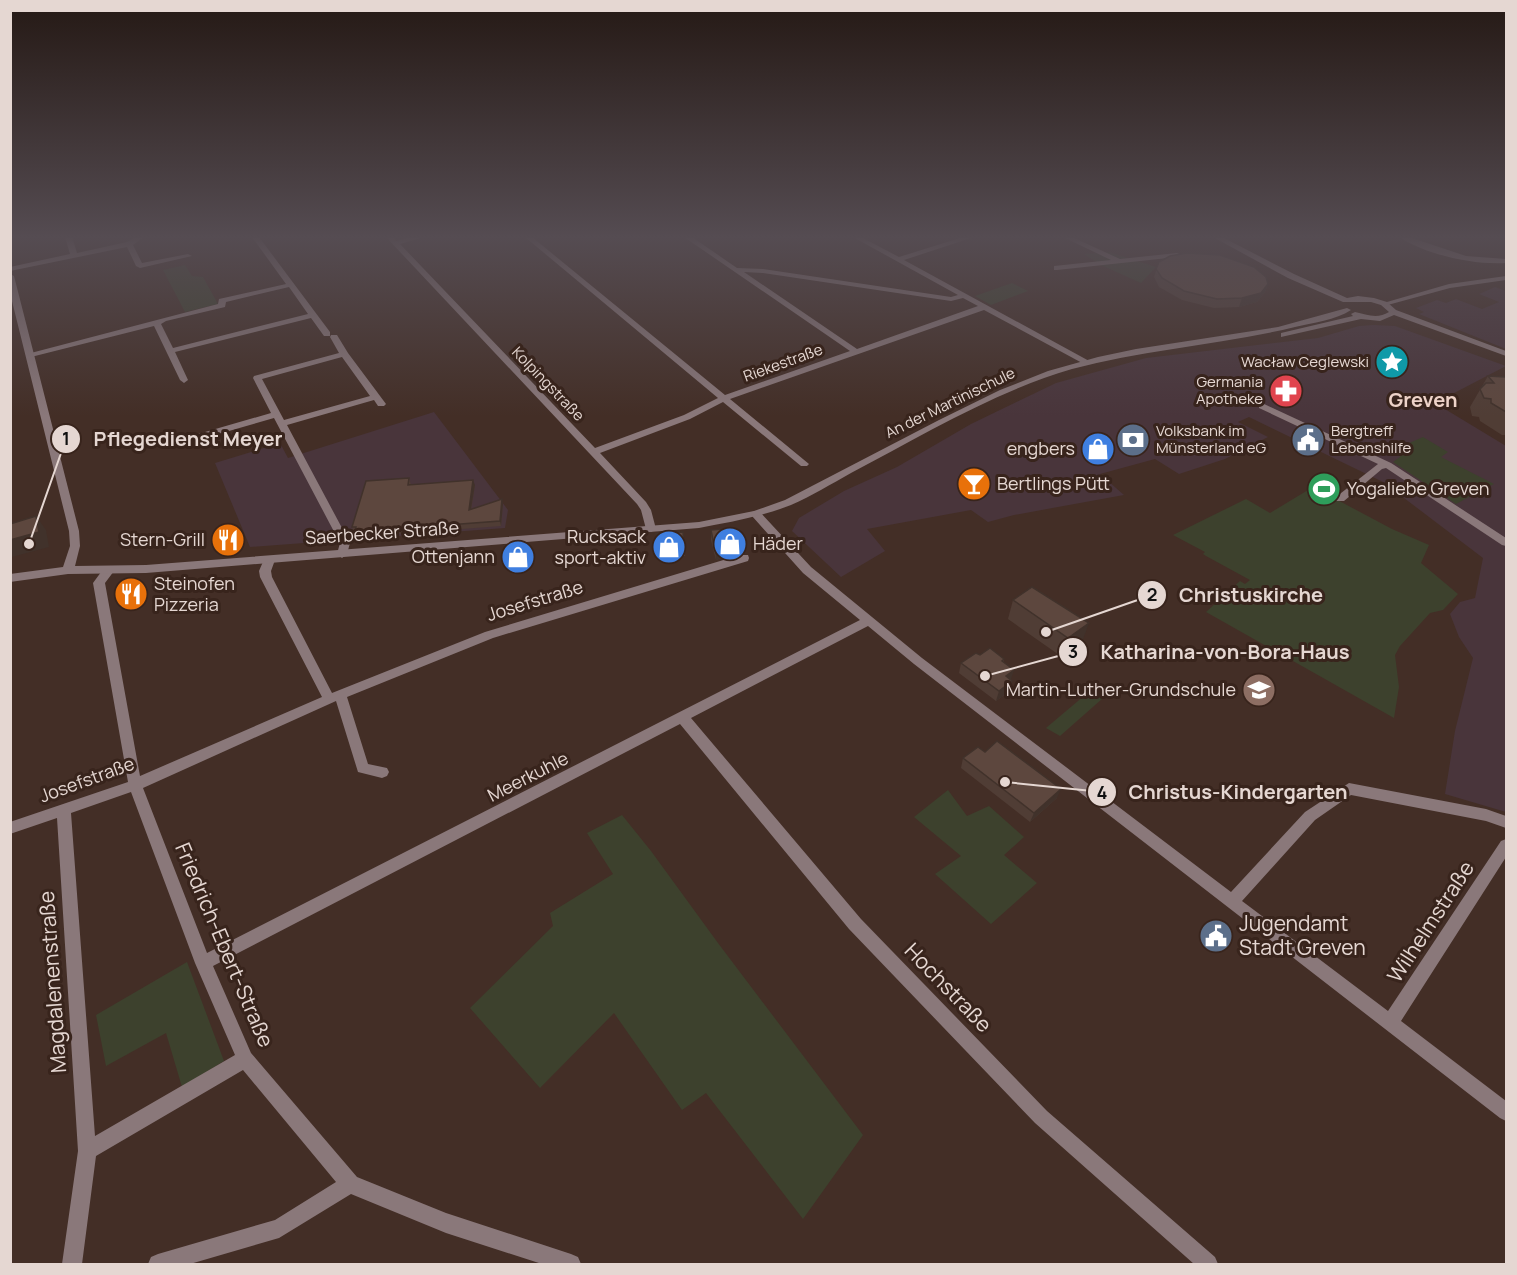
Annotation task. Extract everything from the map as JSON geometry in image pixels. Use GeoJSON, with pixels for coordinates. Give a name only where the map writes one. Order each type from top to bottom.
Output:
{"type":"FeatureCollection","features":[{"type":"Feature","properties":{"kind":"street"},"geometry":{"type":"LineString","coordinates":[[16,296],[74,531],[75,546],[68,570]]}},
{"type":"Feature","properties":{"kind":"street"},"geometry":{"type":"LineString","coordinates":[[31,354],[157,323],[163,319],[222,305],[222,301],[241,296]]}},
{"type":"Feature","properties":{"kind":"street"},"geometry":{"type":"LineString","coordinates":[[282,424],[378,401],[330,335],[311,316],[297,296]]}},
{"type":"Feature","properties":{"kind":"street","name":"Kolpingstraße"},"geometry":{"type":"LineString","coordinates":[[446,296],[641,502],[646,510],[651,529]]}},
{"type":"Feature","properties":{"kind":"street"},"geometry":{"type":"LineString","coordinates":[[600,296],[804,464]]}},
{"type":"Feature","properties":{"kind":"street"},"geometry":{"type":"LineString","coordinates":[[776,296],[855,351]]}},
{"type":"Feature","properties":{"kind":"street"},"geometry":{"type":"LineString","coordinates":[[934,296],[951,299],[961,296]]}},
{"type":"Feature","properties":{"kind":"street"},"geometry":{"type":"LineString","coordinates":[[964,296],[1087,363]]}},
{"type":"Feature","properties":{"kind":"street"},"geometry":{"type":"LineString","coordinates":[[1338,296],[1346,300],[1363,298],[1384,304],[1393,312],[1506,354]]}},
{"type":"Feature","properties":{"kind":"street"},"geometry":{"type":"LineString","coordinates":[[1384,304],[1411,296]]}},
{"type":"Feature","properties":{"kind":"street"},"geometry":{"type":"LineString","coordinates":[[1346,300],[1343,306],[1362,316],[1384,318],[1506,360]]}},
{"type":"Feature","properties":{"kind":"street","name":"Riekestraße"},"geometry":{"type":"LineString","coordinates":[[594,452],[687,417],[724,398],[984,307]]}},
{"type":"Feature","properties":{"kind":"street","name":"An der Martinischule"},"geometry":{"type":"LineString","coordinates":[[756,514],[789,502],[1018,386],[1087,363],[1308,322],[1347,310]]}},
{"type":"Feature","properties":{"kind":"street"},"geometry":{"type":"LineString","coordinates":[[1384,318],[1393,312]]}},
{"type":"Feature","properties":{"kind":"street"},"geometry":{"type":"LineString","coordinates":[[171,351],[311,316]]}},
{"type":"Feature","properties":{"kind":"street","name":"An der Martinischule"},"geometry":{"type":"LineString","coordinates":[[1168,347],[1259,339],[1303,332],[1362,316]]}},
{"type":"Feature","properties":{"kind":"street"},"geometry":{"type":"LineString","coordinates":[[157,323],[184,380]]}},
{"type":"Feature","properties":{"kind":"street"},"geometry":{"type":"LineString","coordinates":[[342,554],[345,543],[257,378],[344,354]]}},
{"type":"Feature","properties":{"kind":"street"},"geometry":{"type":"LineString","coordinates":[[1262,406],[1388,465],[1506,543]]}},
{"type":"Feature","properties":{"kind":"street"},"geometry":{"type":"LineString","coordinates":[[177,443],[276,414]]}},
{"type":"Feature","properties":{"kind":"street"},"geometry":{"type":"LineString","coordinates":[[1340,499],[1379,467],[1388,465]]}},
{"type":"Feature","properties":{"kind":"street"},"geometry":{"type":"LineString","coordinates":[[756,514],[807,570],[918,661],[1506,1112]]}},
{"type":"Feature","properties":{"kind":"street","name":"Saerbecker Straße"},"geometry":{"type":"LineString","coordinates":[[10,578],[68,570],[108,571],[269,560],[699,525],[756,514]]}},
{"type":"Feature","properties":{"kind":"street","name":"Josefstraße"},"geometry":{"type":"LineString","coordinates":[[10,828],[135,784],[334,696],[489,635],[744,558]]}},
{"type":"Feature","properties":{"kind":"street"},"geometry":{"type":"LineString","coordinates":[[269,560],[265,571],[266,577],[334,696],[363,768],[382,772]]}},
{"type":"Feature","properties":{"kind":"street","name":"Friedrich-Ebert-Straße"},"geometry":{"type":"LineString","coordinates":[[108,571],[99,583],[135,784],[203,963],[245,1059],[350,1184],[446,1223],[571,1264]]}},
{"type":"Feature","properties":{"kind":"street","name":"Meerkuhle"},"geometry":{"type":"LineString","coordinates":[[203,963],[868,621]]}},
{"type":"Feature","properties":{"kind":"street","name":"Hochstraße"},"geometry":{"type":"LineString","coordinates":[[682,717],[855,924],[1017,1093],[1041,1117],[1208,1264]]}},
{"type":"Feature","properties":{"kind":"street"},"geometry":{"type":"LineString","coordinates":[[1232,901],[1310,816],[1349,789],[1486,815],[1506,822]]}},
{"type":"Feature","properties":{"kind":"street","name":"Magdalenenstraße"},"geometry":{"type":"LineString","coordinates":[[64,809],[87,1151],[72,1264]]}},
{"type":"Feature","properties":{"kind":"street","name":"Wilhelmstraße"},"geometry":{"type":"LineString","coordinates":[[1391,1022],[1506,845]]}},
{"type":"Feature","properties":{"kind":"street"},"geometry":{"type":"LineString","coordinates":[[87,1151],[245,1059]]}},
{"type":"Feature","properties":{"kind":"street"},"geometry":{"type":"LineString","coordinates":[[158,1264],[279,1228],[350,1184]]}},
{"type":"Feature","properties":{"kind":"shaded area"},"geometry":{"type":"Polygon","coordinates":[[[1485,296],[1506,296],[1506,349],[1419,314],[1424,312],[1416,308],[1437,300],[1446,303],[1456,299],[1482,309],[1499,302],[1485,296]]]}},
{"type":"Feature","properties":{"kind":"shaded area"},"geometry":{"type":"Polygon","coordinates":[[[1359,326],[1395,326],[1506,366],[1435,403],[1506,446],[1506,812],[1445,794],[1455,731],[1473,658],[1459,637],[1450,614],[1460,602],[1475,598],[1483,558],[1383,482],[1249,417],[1238,422],[1268,437],[1225,459],[1179,474],[1155,459],[1100,474],[1124,495],[1014,515],[988,522],[971,510],[867,529],[885,551],[841,577],[792,531],[799,518],[844,491],[897,467],[971,424],[1056,383],[1146,358],[1318,338],[1359,326]]]}},
{"type":"Feature","properties":{"kind":"shaded area"},"geometry":{"type":"Polygon","coordinates":[[[434,412],[508,510],[505,528],[250,547],[215,463],[280,443],[288,458],[434,412]]]}},
{"type":"Feature","properties":{"kind":"green space"},"geometry":{"type":"Polygon","coordinates":[[[177,296],[214,296],[218,304],[185,312],[177,296]]]}},
{"type":"Feature","properties":{"kind":"green space"},"geometry":{"type":"Polygon","coordinates":[[[976,296],[1013,296],[991,305],[976,296]]]}},
{"type":"Feature","properties":{"kind":"green space"},"geometry":{"type":"Polygon","coordinates":[[[1423,437],[1448,452],[1441,457],[1494,484],[1456,504],[1393,462],[1400,457],[1400,447],[1423,437]]]}},
{"type":"Feature","properties":{"kind":"green space"},"geometry":{"type":"Polygon","coordinates":[[[1313,487],[1392,529],[1429,545],[1421,563],[1458,594],[1443,610],[1430,613],[1400,646],[1395,655],[1399,687],[1394,718],[1206,612],[1240,581],[1245,584],[1250,580],[1173,535],[1246,499],[1270,513],[1313,487]]]}},
{"type":"Feature","properties":{"kind":"green space"},"geometry":{"type":"Polygon","coordinates":[[[1091,690],[1111,691],[1060,736],[1046,728],[1091,690]]]}},
{"type":"Feature","properties":{"kind":"green space"},"geometry":{"type":"Polygon","coordinates":[[[948,790],[967,816],[989,806],[1024,837],[1004,855],[1037,883],[991,924],[935,874],[961,856],[914,817],[948,790]]]}},
{"type":"Feature","properties":{"kind":"green space"},"geometry":{"type":"Polygon","coordinates":[[[622,815],[863,1135],[803,1219],[706,1093],[682,1110],[614,1013],[540,1088],[470,1008],[553,926],[550,913],[613,874],[587,833],[622,815]]]}},
{"type":"Feature","properties":{"kind":"green space"},"geometry":{"type":"Polygon","coordinates":[[[187,962],[224,1061],[182,1087],[166,1033],[106,1066],[96,1015],[187,962]]]}},
{"type":"Feature","properties":{"kind":"building"},"geometry":{"type":"Polygon","coordinates":[[[1207,296],[1248,296],[1242,298],[1217,299],[1207,296]]]}},
{"type":"Feature","properties":{"kind":"building"},"geometry":{"type":"Polygon","coordinates":[[[1488,376],[1506,377],[1506,412],[1491,403],[1491,399],[1484,398],[1480,389],[1486,383],[1494,383],[1488,376]]]}},
{"type":"Feature","properties":{"kind":"building"},"geometry":{"type":"Polygon","coordinates":[[[409,478],[408,485],[473,480],[469,510],[502,499],[500,521],[355,532],[356,527],[352,527],[366,481],[409,478]]]}},
{"type":"Feature","properties":{"kind":"building"},"geometry":{"type":"Polygon","coordinates":[[[36,516],[39,532],[10,540],[10,524],[36,516]]]}},
{"type":"Feature","properties":{"kind":"building"},"geometry":{"type":"Polygon","coordinates":[[[735,528],[736,544],[715,550],[711,530],[735,528]]]}},
{"type":"Feature","properties":{"kind":"building"},"geometry":{"type":"Polygon","coordinates":[[[683,532],[684,546],[669,547],[656,534],[683,532]]]}},
{"type":"Feature","properties":{"kind":"building"},"geometry":{"type":"Polygon","coordinates":[[[1032,587],[1089,623],[1068,638],[1013,600],[1032,587]]]}},
{"type":"Feature","properties":{"kind":"building"},"geometry":{"type":"Polygon","coordinates":[[[990,648],[1014,670],[1006,676],[1012,681],[999,691],[961,663],[976,653],[980,655],[990,648]]]}},
{"type":"Feature","properties":{"kind":"building"},"geometry":{"type":"Polygon","coordinates":[[[997,741],[1061,789],[1034,813],[963,758],[978,747],[985,752],[997,741]]]}},
{"type":"Feature","properties":{"kind":"place","name":"Wacław Ceglewski"},"geometry":{"type":"Point","coordinates":[1392,362]}},
{"type":"Feature","properties":{"kind":"place","name":"Germania Apotheke"},"geometry":{"type":"Point","coordinates":[1286,391]}},
{"type":"Feature","properties":{"kind":"place","name":"Volksbank im Münsterland eG"},"geometry":{"type":"Point","coordinates":[1133,440]}},
{"type":"Feature","properties":{"kind":"place","name":"Bergtreff Lebenshilfe"},"geometry":{"type":"Point","coordinates":[1308,440]}},
{"type":"Feature","properties":{"kind":"place","name":"engbers"},"geometry":{"type":"Point","coordinates":[1098,449]}},
{"type":"Feature","properties":{"kind":"place","name":"Bertlings Pütt"},"geometry":{"type":"Point","coordinates":[974,484]}},
{"type":"Feature","properties":{"kind":"place","name":"Yogaliebe Greven"},"geometry":{"type":"Point","coordinates":[1324,489]}},
{"type":"Feature","properties":{"kind":"place","name":"Stern-Grill"},"geometry":{"type":"Point","coordinates":[228,540]}},
{"type":"Feature","properties":{"kind":"place","name":"Pflegedienst Meyer"},"geometry":{"type":"Point","coordinates":[29,544]}},
{"type":"Feature","properties":{"kind":"place","name":"Häder"},"geometry":{"type":"Point","coordinates":[730,544]}},
{"type":"Feature","properties":{"kind":"place","name":"Rucksack sport-aktiv"},"geometry":{"type":"Point","coordinates":[669,547]}},
{"type":"Feature","properties":{"kind":"place","name":"Ottenjann"},"geometry":{"type":"Point","coordinates":[518,557]}},
{"type":"Feature","properties":{"kind":"place","name":"Steinofen Pizzeria"},"geometry":{"type":"Point","coordinates":[131,594]}},
{"type":"Feature","properties":{"kind":"place","name":"Christuskirche"},"geometry":{"type":"Point","coordinates":[1046,632]}},
{"type":"Feature","properties":{"kind":"place","name":"Katharina-von-Bora-Haus"},"geometry":{"type":"Point","coordinates":[985,676]}},
{"type":"Feature","properties":{"kind":"place","name":"Martin-Luther-Grundschule"},"geometry":{"type":"Point","coordinates":[1259,690]}},
{"type":"Feature","properties":{"kind":"place","name":"Christus-Kindergarten"},"geometry":{"type":"Point","coordinates":[1005,782]}},
{"type":"Feature","properties":{"kind":"place","name":"Jugendamt Stadt Greven"},"geometry":{"type":"Point","coordinates":[1216,936]}},
{"type":"Feature","properties":{"kind":"district","name":"Greven"},"geometry":{"type":"Point","coordinates":[1423,400]}}]}
